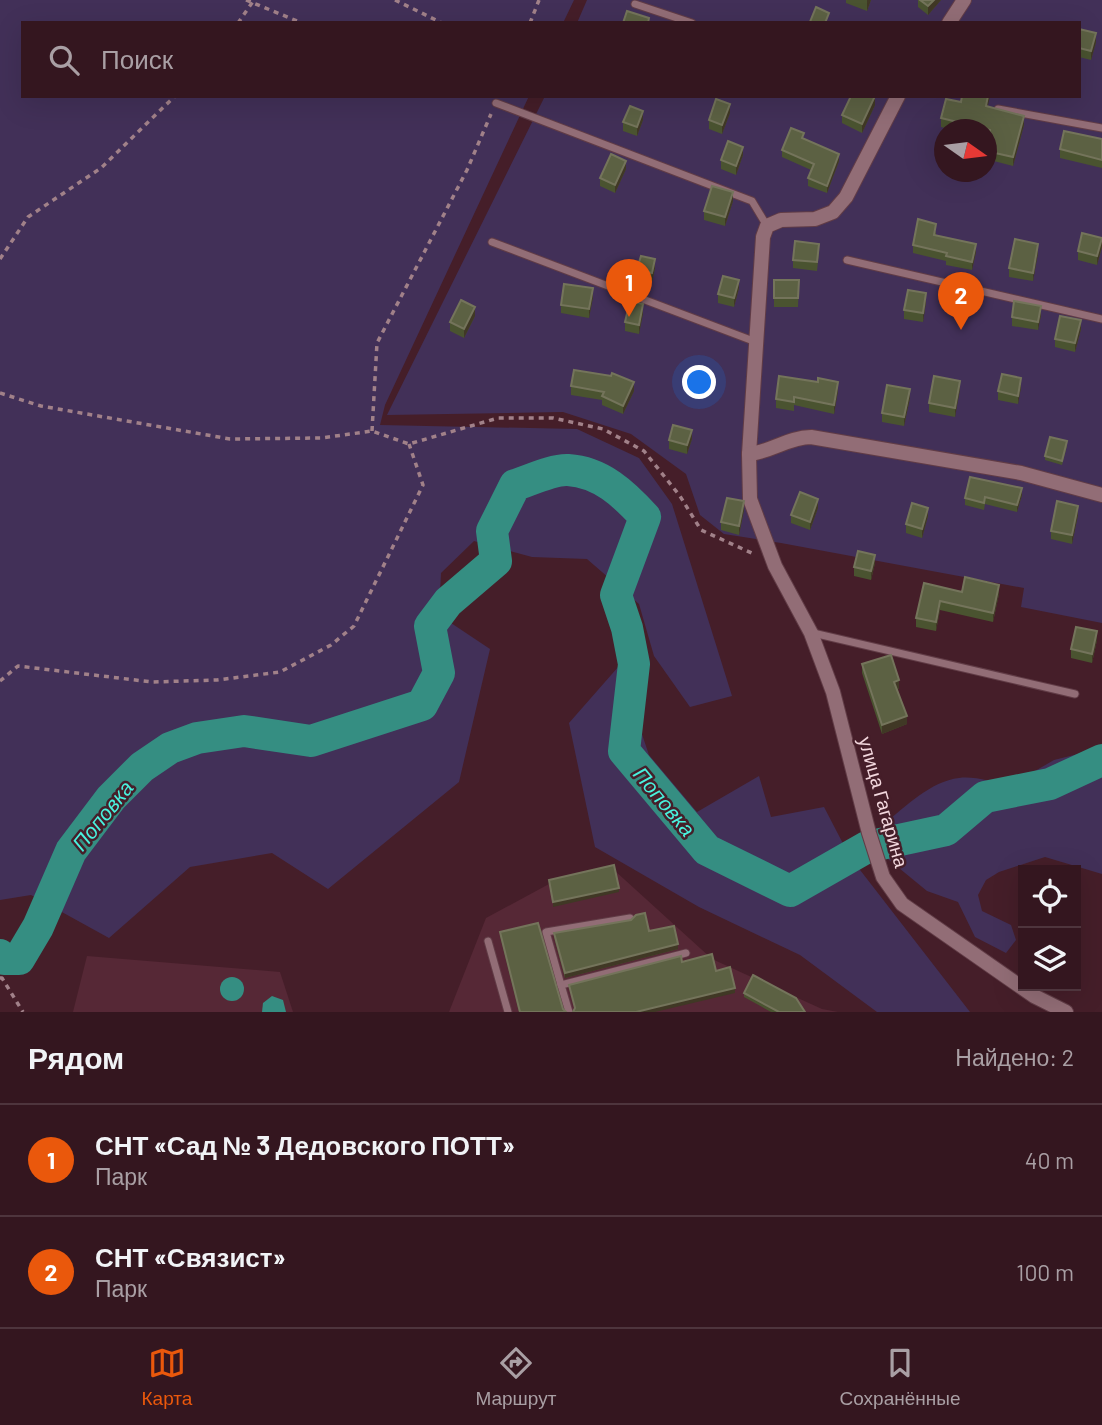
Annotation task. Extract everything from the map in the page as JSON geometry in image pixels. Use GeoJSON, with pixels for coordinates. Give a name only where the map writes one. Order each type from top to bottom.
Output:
{"type":"FeatureCollection","features":[{"type":"Feature","properties":{"kind":"street"},"geometry":{"type":"LineString","coordinates":[[949,21],[964,0]]}},
{"type":"Feature","properties":{"kind":"street"},"geometry":{"type":"LineString","coordinates":[[767,226],[781,220],[815,219],[833,212],[846,197],[897,98]]}},
{"type":"Feature","properties":{"kind":"street","name":"улица Гагарина"},"geometry":{"type":"LineString","coordinates":[[767,226],[763,237],[749,454],[750,499],[775,566],[811,633],[834,692],[869,833],[883,877],[902,904],[1034,996],[1066,1012]]}},
{"type":"Feature","properties":{"kind":"street"},"geometry":{"type":"LineString","coordinates":[[749,454],[765,453],[799,437],[811,437],[1021,473],[1102,495]]}},
{"type":"Feature","properties":{"kind":"lane"},"geometry":{"type":"LineString","coordinates":[[635,4],[686,21]]}},
{"type":"Feature","properties":{"kind":"lane"},"geometry":{"type":"LineString","coordinates":[[496,103],[752,201],[767,226]]}},
{"type":"Feature","properties":{"kind":"lane"},"geometry":{"type":"LineString","coordinates":[[998,109],[1102,128]]}},
{"type":"Feature","properties":{"kind":"lane"},"geometry":{"type":"LineString","coordinates":[[492,242],[757,342]]}},
{"type":"Feature","properties":{"kind":"lane"},"geometry":{"type":"LineString","coordinates":[[847,260],[1102,319]]}},
{"type":"Feature","properties":{"kind":"lane"},"geometry":{"type":"LineString","coordinates":[[811,633],[1074,694]]}},
{"type":"Feature","properties":{"kind":"lane"},"geometry":{"type":"LineString","coordinates":[[569,1012],[546,932],[629,918]]}},
{"type":"Feature","properties":{"kind":"lane"},"geometry":{"type":"LineString","coordinates":[[488,941],[508,1012]]}},
{"type":"Feature","properties":{"kind":"lane"},"geometry":{"type":"LineString","coordinates":[[561,985],[686,953]]}},
{"type":"Feature","properties":{"kind":"path"},"geometry":{"type":"LineString","coordinates":[[246,0],[298,21]]}},
{"type":"Feature","properties":{"kind":"path"},"geometry":{"type":"LineString","coordinates":[[395,0],[438,21]]}},
{"type":"Feature","properties":{"kind":"path"},"geometry":{"type":"LineString","coordinates":[[531,21],[539,0]]}},
{"type":"Feature","properties":{"kind":"path"},"geometry":{"type":"LineString","coordinates":[[239,21],[253,1]]}},
{"type":"Feature","properties":{"kind":"path"},"geometry":{"type":"LineString","coordinates":[[0,259],[27,217],[101,168],[173,98]]}},
{"type":"Feature","properties":{"kind":"path"},"geometry":{"type":"LineString","coordinates":[[372,431],[377,343],[467,170],[496,103]]}},
{"type":"Feature","properties":{"kind":"path"},"geometry":{"type":"LineString","coordinates":[[0,393],[41,406],[230,439],[321,438],[372,431],[410,444],[498,418],[553,418],[603,429],[644,451],[680,496],[701,530],[775,566]]}},
{"type":"Feature","properties":{"kind":"path"},"geometry":{"type":"LineString","coordinates":[[0,681],[18,666],[152,682],[217,680],[281,672],[331,645],[354,626],[423,485],[410,444]]}},
{"type":"Feature","properties":{"kind":"path"},"geometry":{"type":"LineString","coordinates":[[0,978],[23,1012]]}},
{"type":"Feature","properties":{"kind":"shaded area"},"geometry":{"type":"Polygon","coordinates":[[[0,0],[574,0],[564,21],[21,21],[21,98],[528,98],[385,405],[380,425],[577,429],[639,458],[672,504],[732,696],[690,707],[654,656],[639,604],[587,559],[532,557],[474,541],[441,573],[439,615],[490,649],[459,782],[328,889],[272,853],[190,867],[109,938],[31,895],[0,900],[0,0]]]}},
{"type":"Feature","properties":{"kind":"shaded area"},"geometry":{"type":"Polygon","coordinates":[[[587,0],[1102,0],[1102,623],[1021,607],[1024,588],[724,534],[700,515],[686,474],[631,434],[563,412],[387,415],[544,98],[1081,98],[1081,21],[578,21],[587,0]]]}},
{"type":"Feature","properties":{"kind":"shaded area"},"geometry":{"type":"Polygon","coordinates":[[[619,666],[649,755],[697,812],[759,776],[771,817],[824,807],[850,857],[970,1012],[877,1012],[800,955],[699,907],[595,847],[569,723],[619,666]]]}},
{"type":"Feature","properties":{"kind":"shaded area"},"geometry":{"type":"Polygon","coordinates":[[[1102,748],[1102,874],[1081,868],[1081,865],[1045,857],[999,872],[986,880],[978,895],[982,911],[1011,925],[1016,940],[1006,953],[975,937],[958,902],[927,891],[888,859],[883,843],[884,824],[938,784],[965,778],[1009,786],[1054,760],[1102,748]]]}},
{"type":"Feature","properties":{"kind":"shaded area"},"geometry":{"type":"Polygon","coordinates":[[[614,870],[712,959],[822,1009],[838,1012],[449,1012],[486,918],[549,884],[614,870]]]}},
{"type":"Feature","properties":{"kind":"shaded area"},"geometry":{"type":"Polygon","coordinates":[[[87,956],[280,972],[293,1012],[73,1012],[87,956]]]}},
{"type":"Feature","properties":{"kind":"shaded area"},"geometry":{"type":"Polygon","coordinates":[[[232,977],[243,984],[244,989],[237,1000],[232,1001],[221,994],[220,989],[227,978],[232,977]]]}},
{"type":"Feature","properties":{"kind":"shaded area"},"geometry":{"type":"Polygon","coordinates":[[[272,996],[283,1000],[286,1012],[262,1012],[263,1003],[272,996]]]}},
{"type":"Feature","properties":{"kind":"building"},"geometry":{"type":"Polygon","coordinates":[[[920,0],[934,0],[928,6],[920,0]]]}},
{"type":"Feature","properties":{"kind":"building"},"geometry":{"type":"Polygon","coordinates":[[[816,7],[829,13],[826,21],[810,21],[816,7]]]}},
{"type":"Feature","properties":{"kind":"building"},"geometry":{"type":"Polygon","coordinates":[[[627,11],[649,18],[648,21],[624,21],[627,11]]]}},
{"type":"Feature","properties":{"kind":"building"},"geometry":{"type":"Polygon","coordinates":[[[1081,29],[1096,33],[1091,51],[1081,48],[1081,29]]]}},
{"type":"Feature","properties":{"kind":"building"},"geometry":{"type":"Polygon","coordinates":[[[850,98],[874,98],[862,124],[842,115],[850,98]]]}},
{"type":"Feature","properties":{"kind":"building"},"geometry":{"type":"Polygon","coordinates":[[[962,98],[988,98],[986,106],[1024,116],[1013,157],[997,153],[997,119],[941,118],[946,99],[961,102],[962,98]]]}},
{"type":"Feature","properties":{"kind":"building"},"geometry":{"type":"Polygon","coordinates":[[[716,99],[730,104],[722,125],[709,120],[716,99]]]}},
{"type":"Feature","properties":{"kind":"building"},"geometry":{"type":"Polygon","coordinates":[[[630,106],[643,111],[637,127],[623,122],[630,106]]]}},
{"type":"Feature","properties":{"kind":"building"},"geometry":{"type":"Polygon","coordinates":[[[791,128],[804,133],[802,138],[839,154],[827,186],[808,178],[814,164],[782,150],[791,128]]]}},
{"type":"Feature","properties":{"kind":"building"},"geometry":{"type":"Polygon","coordinates":[[[1064,131],[1102,139],[1102,160],[1060,149],[1064,131]]]}},
{"type":"Feature","properties":{"kind":"building"},"geometry":{"type":"Polygon","coordinates":[[[728,141],[743,147],[736,166],[721,160],[728,141]]]}},
{"type":"Feature","properties":{"kind":"building"},"geometry":{"type":"Polygon","coordinates":[[[611,154],[626,161],[615,185],[600,178],[611,154]]]}},
{"type":"Feature","properties":{"kind":"building"},"geometry":{"type":"Polygon","coordinates":[[[712,186],[733,192],[725,217],[704,211],[712,186]]]}},
{"type":"Feature","properties":{"kind":"building"},"geometry":{"type":"Polygon","coordinates":[[[918,219],[936,224],[934,235],[976,244],[972,262],[913,245],[918,219]]]}},
{"type":"Feature","properties":{"kind":"building"},"geometry":{"type":"Polygon","coordinates":[[[1082,233],[1102,238],[1097,256],[1078,251],[1082,233]]]}},
{"type":"Feature","properties":{"kind":"building"},"geometry":{"type":"Polygon","coordinates":[[[1015,239],[1038,244],[1033,273],[1009,268],[1015,239]]]}},
{"type":"Feature","properties":{"kind":"building"},"geometry":{"type":"Polygon","coordinates":[[[795,241],[819,244],[817,262],[793,260],[795,241]]]}},
{"type":"Feature","properties":{"kind":"building"},"geometry":{"type":"Polygon","coordinates":[[[641,256],[655,259],[652,273],[637,269],[641,256]]]}},
{"type":"Feature","properties":{"kind":"building"},"geometry":{"type":"Polygon","coordinates":[[[723,276],[739,280],[734,298],[718,294],[723,276]]]}},
{"type":"Feature","properties":{"kind":"building"},"geometry":{"type":"Polygon","coordinates":[[[774,280],[799,280],[798,298],[774,298],[774,280]]]}},
{"type":"Feature","properties":{"kind":"building"},"geometry":{"type":"Polygon","coordinates":[[[564,284],[593,288],[589,309],[561,305],[564,284]]]}},
{"type":"Feature","properties":{"kind":"building"},"geometry":{"type":"Polygon","coordinates":[[[908,290],[926,293],[923,313],[904,310],[908,290]]]}},
{"type":"Feature","properties":{"kind":"building"},"geometry":{"type":"Polygon","coordinates":[[[461,300],[475,307],[464,329],[450,322],[461,300]]]}},
{"type":"Feature","properties":{"kind":"building"},"geometry":{"type":"Polygon","coordinates":[[[630,301],[643,304],[639,325],[625,322],[630,301]]]}},
{"type":"Feature","properties":{"kind":"building"},"geometry":{"type":"Polygon","coordinates":[[[1014,301],[1041,306],[1038,322],[1012,317],[1014,301]]]}},
{"type":"Feature","properties":{"kind":"building"},"geometry":{"type":"Polygon","coordinates":[[[1060,316],[1081,320],[1075,343],[1055,339],[1060,316]]]}},
{"type":"Feature","properties":{"kind":"building"},"geometry":{"type":"Polygon","coordinates":[[[574,370],[611,376],[612,373],[634,382],[623,406],[602,396],[604,392],[571,386],[574,370]]]}},
{"type":"Feature","properties":{"kind":"building"},"geometry":{"type":"Polygon","coordinates":[[[1002,374],[1021,378],[1018,396],[998,391],[1002,374]]]}},
{"type":"Feature","properties":{"kind":"building"},"geometry":{"type":"Polygon","coordinates":[[[779,376],[838,382],[834,405],[794,397],[794,402],[776,399],[779,376]]]}},
{"type":"Feature","properties":{"kind":"building"},"geometry":{"type":"Polygon","coordinates":[[[934,376],[960,381],[955,408],[929,403],[934,376]]]}},
{"type":"Feature","properties":{"kind":"building"},"geometry":{"type":"Polygon","coordinates":[[[887,385],[910,389],[904,417],[882,413],[887,385]]]}},
{"type":"Feature","properties":{"kind":"building"},"geometry":{"type":"Polygon","coordinates":[[[673,425],[692,430],[687,445],[669,440],[673,425]]]}},
{"type":"Feature","properties":{"kind":"building"},"geometry":{"type":"Polygon","coordinates":[[[1050,437],[1067,441],[1062,461],[1045,456],[1050,437]]]}},
{"type":"Feature","properties":{"kind":"building"},"geometry":{"type":"Polygon","coordinates":[[[970,477],[1022,488],[1017,505],[985,497],[984,503],[965,498],[970,477]]]}},
{"type":"Feature","properties":{"kind":"building"},"geometry":{"type":"Polygon","coordinates":[[[800,492],[818,499],[810,522],[791,515],[800,492]]]}},
{"type":"Feature","properties":{"kind":"building"},"geometry":{"type":"Polygon","coordinates":[[[727,498],[744,501],[739,526],[721,522],[727,498]]]}},
{"type":"Feature","properties":{"kind":"building"},"geometry":{"type":"Polygon","coordinates":[[[1057,501],[1078,506],[1072,535],[1051,531],[1057,501]]]}},
{"type":"Feature","properties":{"kind":"building"},"geometry":{"type":"Polygon","coordinates":[[[912,503],[928,508],[922,529],[906,524],[912,503]]]}},
{"type":"Feature","properties":{"kind":"building"},"geometry":{"type":"Polygon","coordinates":[[[858,551],[875,555],[871,571],[854,567],[858,551]]]}},
{"type":"Feature","properties":{"kind":"building"},"geometry":{"type":"Polygon","coordinates":[[[965,577],[999,585],[993,613],[940,601],[936,622],[916,618],[924,583],[962,592],[965,577]]]}},
{"type":"Feature","properties":{"kind":"building"},"geometry":{"type":"Polygon","coordinates":[[[1076,627],[1097,631],[1092,654],[1071,649],[1076,627]]]}},
{"type":"Feature","properties":{"kind":"building"},"geometry":{"type":"Polygon","coordinates":[[[891,655],[899,680],[894,682],[907,716],[882,725],[862,664],[891,655]]]}},
{"type":"Feature","properties":{"kind":"building"},"geometry":{"type":"Polygon","coordinates":[[[614,865],[619,888],[553,902],[549,880],[614,865]]]}},
{"type":"Feature","properties":{"kind":"building"},"geometry":{"type":"Polygon","coordinates":[[[645,913],[649,931],[674,926],[678,944],[565,973],[554,933],[631,920],[636,915],[645,913]]]}},
{"type":"Feature","properties":{"kind":"building"},"geometry":{"type":"Polygon","coordinates":[[[538,923],[566,1012],[520,1012],[500,932],[538,923]]]}},
{"type":"Feature","properties":{"kind":"building"},"geometry":{"type":"Polygon","coordinates":[[[712,954],[716,971],[730,967],[735,988],[636,1012],[573,1012],[575,1008],[569,985],[681,956],[682,962],[712,954]]]}},
{"type":"Feature","properties":{"kind":"building"},"geometry":{"type":"Polygon","coordinates":[[[753,975],[796,998],[805,1012],[779,1012],[744,993],[753,975]]]}},
{"type":"Feature","properties":{"kind":"waterway","name":"Поповка"},"geometry":{"type":"LineString","coordinates":[[0,955],[4,959],[19,959],[38,927],[71,851],[111,798],[142,767],[170,748],[197,738],[244,731],[311,741],[422,705],[439,673],[430,626],[448,602],[496,561],[492,531],[515,485],[556,471],[580,472],[601,480],[629,500],[645,517],[616,595],[627,628],[634,664],[624,751],[707,850],[790,891],[867,847],[946,830],[985,797],[1050,784],[1102,760]]}},
{"type":"Feature","properties":{"kind":"place","name":"СНТ «Сад № 3 Дедовского ПОТТ»"},"geometry":{"type":"Point","coordinates":[629,317]}},
{"type":"Feature","properties":{"kind":"place","name":"СНТ «Связист»"},"geometry":{"type":"Point","coordinates":[961,330]}}]}
